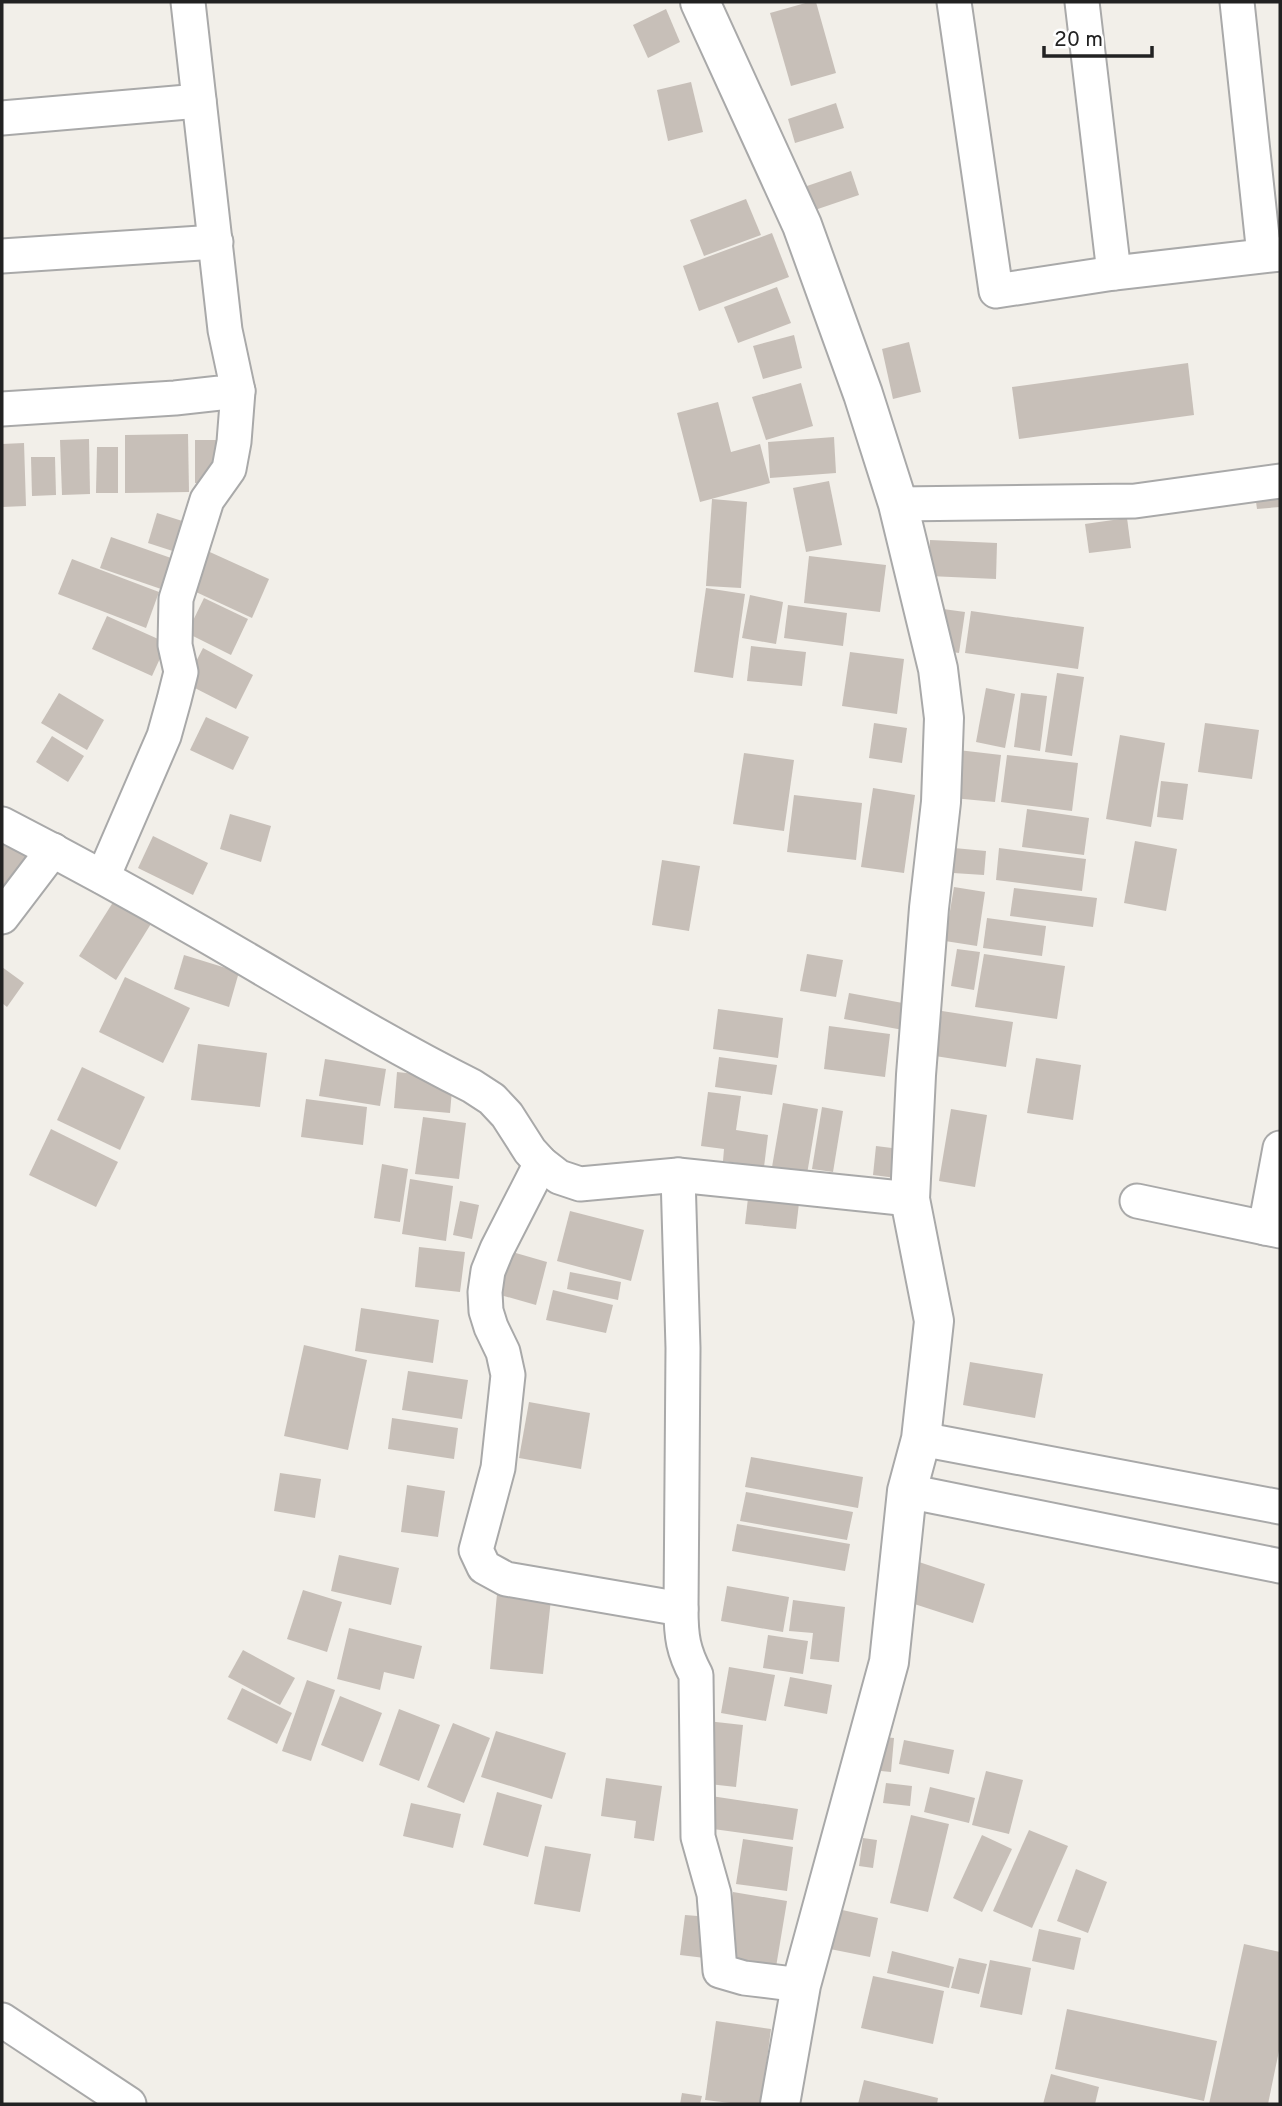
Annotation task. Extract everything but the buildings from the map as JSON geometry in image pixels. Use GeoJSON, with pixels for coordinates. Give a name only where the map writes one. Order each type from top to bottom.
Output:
{"type":"FeatureCollection","features":[{"type":"Feature","properties":{"kind":"street"},"geometry":{"type":"LineString","coordinates":[[103,877],[164,736],[181,672],[175,645],[176,599],[207,500],[229,469],[234,442],[238,391],[225,330],[188,2]]}},
{"type":"Feature","properties":{"kind":"street"},"geometry":{"type":"LineString","coordinates":[[699,2],[802,225],[863,394],[898,504],[938,669],[944,718],[941,802],[929,908],[910,1199],[934,1321],[921,1439],[907,1491],[889,1662],[800,1985],[780,2104]]}},
{"type":"Feature","properties":{"kind":"street"},"geometry":{"type":"LineString","coordinates":[[954,2],[996,290],[1272,254],[1237,2]]}},
{"type":"Feature","properties":{"kind":"street"},"geometry":{"type":"LineString","coordinates":[[1082,2],[1114,273]]}},
{"type":"Feature","properties":{"kind":"street"},"geometry":{"type":"LineString","coordinates":[[2,118],[200,101]]}},
{"type":"Feature","properties":{"kind":"street"},"geometry":{"type":"LineString","coordinates":[[2,256],[216,242]]}},
{"type":"Feature","properties":{"kind":"street"},"geometry":{"type":"LineString","coordinates":[[2,409],[175,398],[238,391]]}},
{"type":"Feature","properties":{"kind":"street"},"geometry":{"type":"LineString","coordinates":[[898,504],[1135,501],[1280,481]]}},
{"type":"Feature","properties":{"kind":"street"},"geometry":{"type":"LineString","coordinates":[[2,824],[103,877],[275,978],[472,1086],[492,1099],[507,1115],[530,1151],[559,1177],[580,1184],[678,1175],[910,1199]]}},
{"type":"Feature","properties":{"kind":"street"},"geometry":{"type":"LineString","coordinates":[[2,917],[53,850]]}},
{"type":"Feature","properties":{"kind":"street"},"geometry":{"type":"LineString","coordinates":[[1137,1201],[1273,1229],[1280,1148]]}},
{"type":"Feature","properties":{"kind":"street"},"geometry":{"type":"LineString","coordinates":[[541,1163],[488,1271],[486,1311],[503,1352],[508,1375],[498,1468],[476,1550],[484,1567],[506,1579],[681,1609]]}},
{"type":"Feature","properties":{"kind":"street"},"geometry":{"type":"LineString","coordinates":[[678,1175],[683,1348],[681,1636],[686,1657],[696,1675],[698,1837],[714,1894],[720,1971],[744,1978],[800,1985]]}},
{"type":"Feature","properties":{"kind":"street"},"geometry":{"type":"LineString","coordinates":[[921,1439],[1280,1507]]}},
{"type":"Feature","properties":{"kind":"street"},"geometry":{"type":"LineString","coordinates":[[907,1491],[1280,1566]]}},
{"type":"Feature","properties":{"kind":"street"},"geometry":{"type":"LineString","coordinates":[[2,2020],[129,2104]]}}]}
